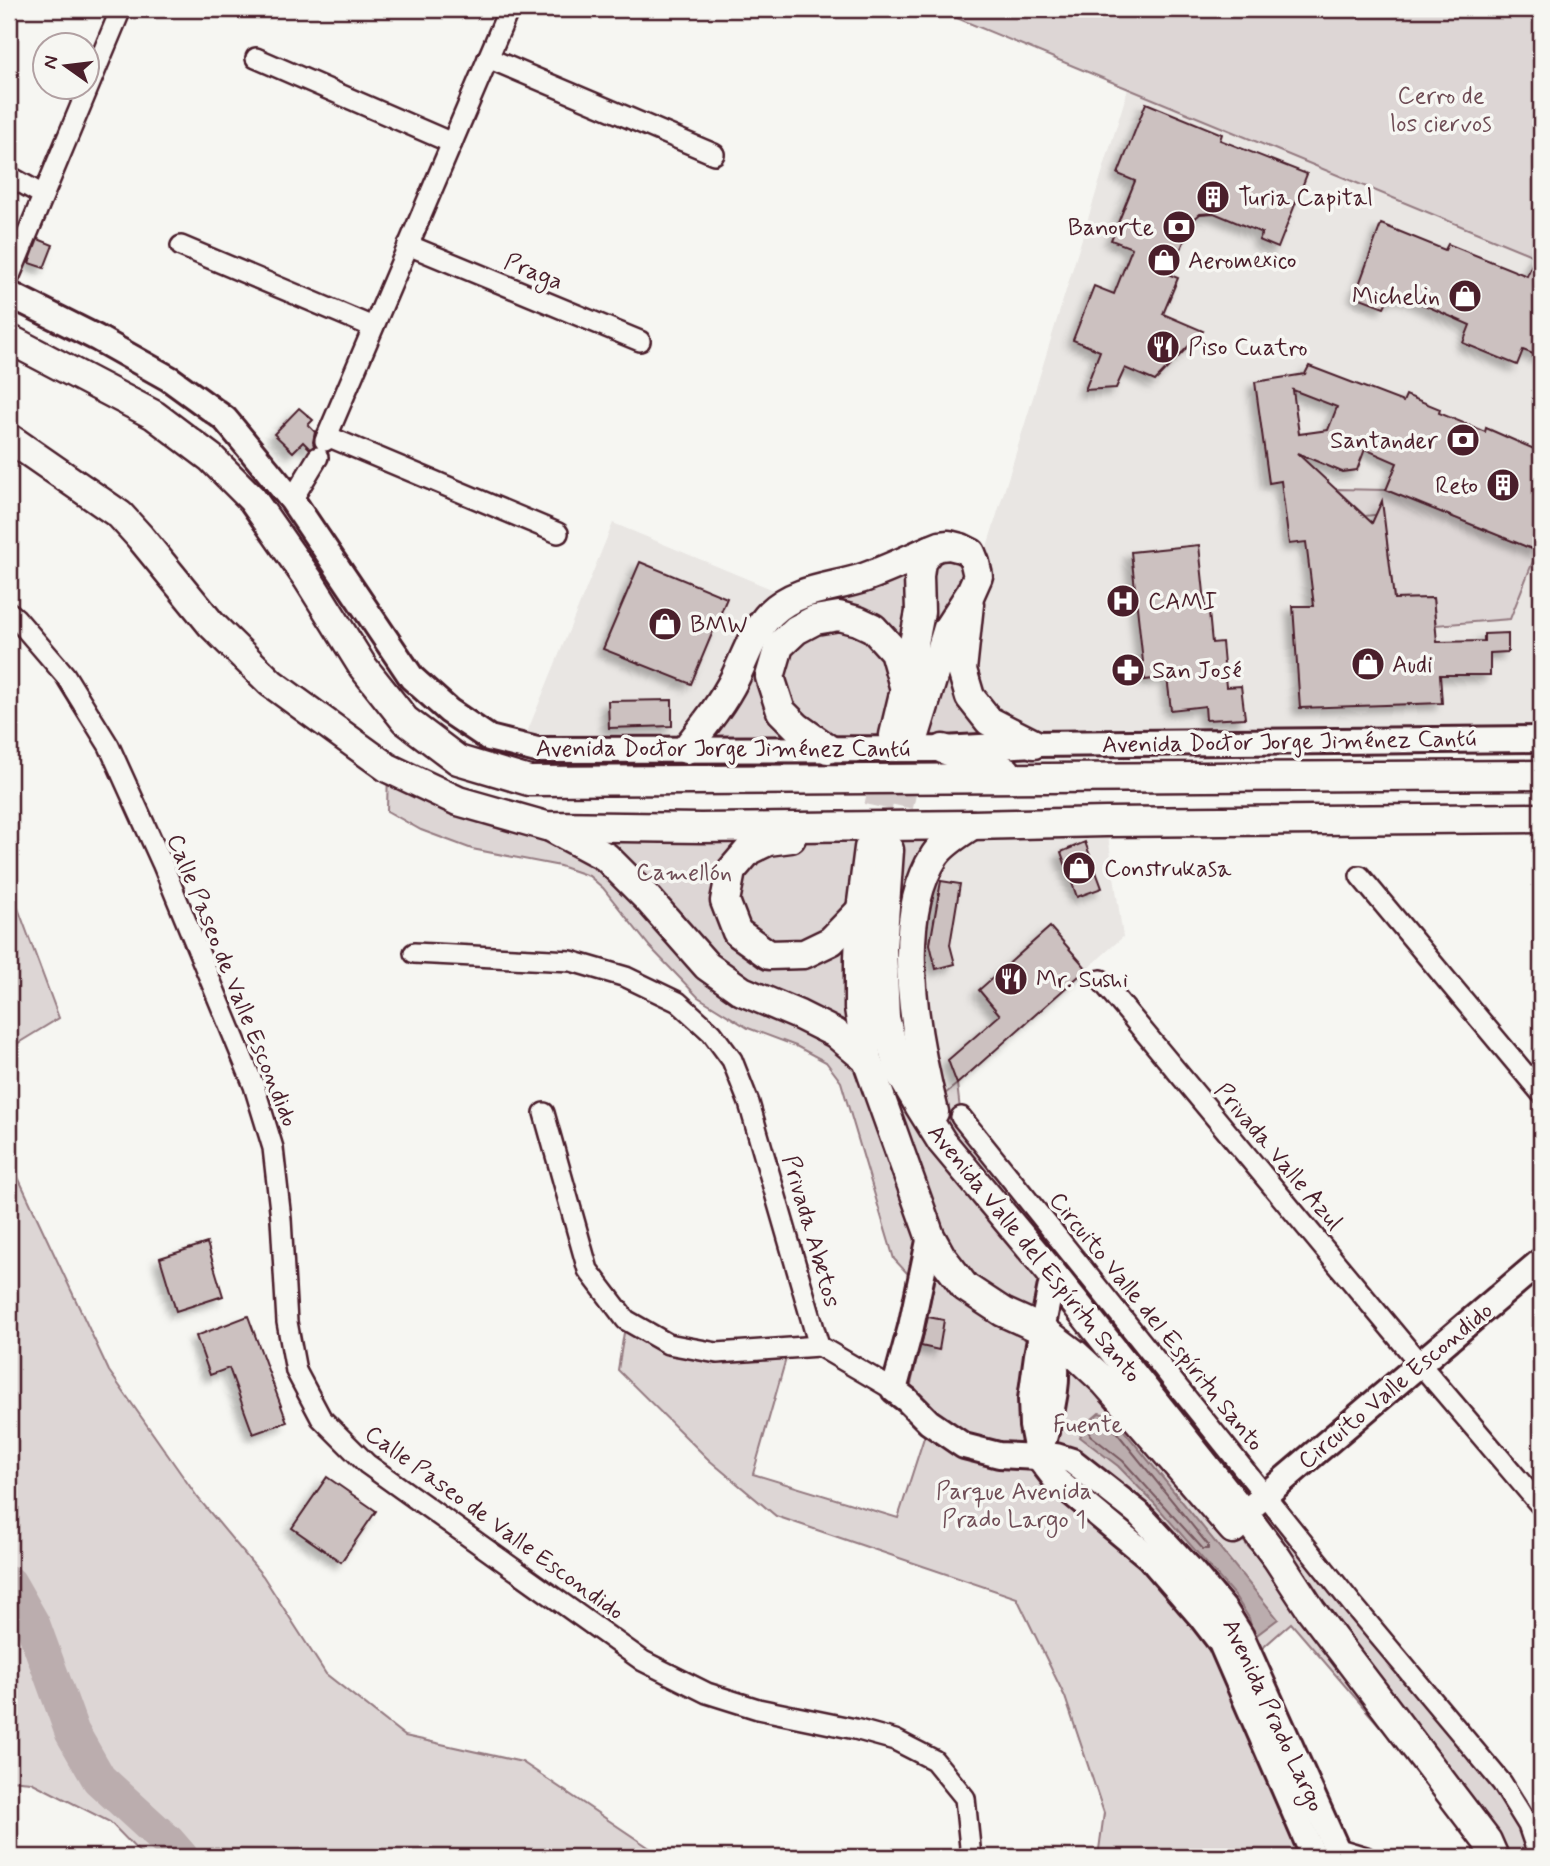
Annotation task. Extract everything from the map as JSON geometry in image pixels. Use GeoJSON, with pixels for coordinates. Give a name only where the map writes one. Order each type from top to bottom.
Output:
{"type":"FeatureCollection","features":[{"type":"Feature","properties":{"kind":"main road","name":"Avenida Doctor Jorge Jiménez Cantú"},"geometry":{"type":"LineString","coordinates":[[9,339],[154,415],[211,458],[252,499],[308,579],[363,667],[405,720],[458,760],[529,781],[1541,775]]}},
{"type":"Feature","properties":{"kind":"main road"},"geometry":{"type":"LineString","coordinates":[[9,438],[120,515],[211,624],[271,683],[388,768],[458,801],[547,825],[606,857],[647,898],[707,967],[742,990],[799,1014],[835,1033],[867,1060]]}},
{"type":"Feature","properties":{"kind":"main road"},"geometry":{"type":"LineString","coordinates":[[686,749],[719,706],[756,632],[773,611],[793,598],[813,590],[866,577],[940,545],[961,548],[971,554],[978,576],[948,628],[904,735],[905,689],[920,612],[919,576],[921,562],[930,550]]}},
{"type":"Feature","properties":{"kind":"main road"},"geometry":{"type":"LineString","coordinates":[[970,594],[962,670],[970,697],[989,721],[1034,744]]}},
{"type":"Feature","properties":{"kind":"main road"},"geometry":{"type":"LineString","coordinates":[[828,748],[797,727],[781,711],[770,677],[779,646],[796,630],[814,620],[839,616],[873,628],[894,651],[905,689]]}},
{"type":"Feature","properties":{"kind":"main road"},"geometry":{"type":"LineString","coordinates":[[943,749],[1025,778]]}},
{"type":"Feature","properties":{"kind":"main road"},"geometry":{"type":"LineString","coordinates":[[547,825],[701,828],[1541,818]]}},
{"type":"Feature","properties":{"kind":"main road"},"geometry":{"type":"LineString","coordinates":[[942,1142],[926,1084],[912,1001],[914,925],[925,873],[936,853],[953,837],[972,825]]}},
{"type":"Feature","properties":{"kind":"main road"},"geometry":{"type":"LineString","coordinates":[[848,826],[768,841],[750,850],[731,871],[725,901],[737,932],[769,955],[804,954],[831,941],[861,910]]}},
{"type":"Feature","properties":{"kind":"main road","name":"Avenida Valle del Espíritu Santo"},"geometry":{"type":"LineString","coordinates":[[1311,1610],[1265,1566],[1105,1382],[1076,1354],[1043,1330],[1003,1312],[965,1287],[936,1246],[867,1060],[859,1007],[861,910],[879,849],[886,1018],[900,1071],[942,1142],[1253,1506],[1277,1558],[1311,1610],[1487,1841],[1494,1857]]}},
{"type":"Feature","properties":{"kind":"street"},"geometry":{"type":"LineString","coordinates":[[9,278],[121,9]]}},
{"type":"Feature","properties":{"kind":"street"},"geometry":{"type":"LineString","coordinates":[[292,500],[323,445],[509,9]]}},
{"type":"Feature","properties":{"kind":"street"},"geometry":{"type":"LineString","coordinates":[[256,58],[452,143]]}},
{"type":"Feature","properties":{"kind":"street"},"geometry":{"type":"LineString","coordinates":[[488,58],[714,154]]}},
{"type":"Feature","properties":{"kind":"street"},"geometry":{"type":"LineString","coordinates":[[9,176],[43,195]]}},
{"type":"Feature","properties":{"kind":"street"},"geometry":{"type":"LineString","coordinates":[[181,246],[373,327]]}},
{"type":"Feature","properties":{"kind":"street","name":"Praga"},"geometry":{"type":"LineString","coordinates":[[408,246],[640,341]]}},
{"type":"Feature","properties":{"kind":"street","name":"Avenida Doctor Jorge Jiménez Cantú"},"geometry":{"type":"LineString","coordinates":[[9,294],[97,338],[170,379],[225,418],[292,500],[412,678],[449,711],[489,738],[537,750],[943,749],[1034,744],[1541,739]]}},
{"type":"Feature","properties":{"kind":"street"},"geometry":{"type":"LineString","coordinates":[[323,445],[558,533]]}},
{"type":"Feature","properties":{"kind":"street","name":"Calle Paseo de Valle Escondido"},"geometry":{"type":"LineString","coordinates":[[9,612],[65,675],[109,746],[162,863],[254,1086],[273,1148],[281,1219],[287,1322],[296,1371],[321,1418],[368,1464],[643,1661],[707,1693],[758,1709],[895,1740],[934,1760],[965,1798],[971,1857]]}},
{"type":"Feature","properties":{"kind":"street"},"geometry":{"type":"LineString","coordinates":[[1360,876],[1541,1093]]}},
{"type":"Feature","properties":{"kind":"street","name":"Privada Abetos"},"geometry":{"type":"LineString","coordinates":[[414,953],[570,961],[626,976],[678,1002],[712,1033],[732,1060],[750,1103],[819,1346],[717,1353],[668,1344],[626,1321],[588,1270],[544,1113]]}},
{"type":"Feature","properties":{"kind":"street","name":"Privada Valle Azul"},"geometry":{"type":"LineString","coordinates":[[1101,980],[1541,1506]]}},
{"type":"Feature","properties":{"kind":"street","name":"Circuito Valle del Espíritu Santo"},"geometry":{"type":"LineString","coordinates":[[961,1118],[1253,1506],[1353,1605],[1502,1783],[1528,1825],[1539,1857]]}},
{"type":"Feature","properties":{"kind":"street"},"geometry":{"type":"LineString","coordinates":[[901,1395],[911,1328],[936,1246]]}},
{"type":"Feature","properties":{"kind":"street","name":"Circuito Valle Escondido"},"geometry":{"type":"LineString","coordinates":[[1253,1506],[1541,1261]]}},
{"type":"Feature","properties":{"kind":"street"},"geometry":{"type":"LineString","coordinates":[[819,1346],[901,1395],[929,1422],[964,1446],[999,1455],[1038,1457],[1048,1428],[1056,1380],[1055,1357],[1043,1330],[1053,1275]]}},
{"type":"Feature","properties":{"kind":"street","name":"Avenida Prado Largo"},"geometry":{"type":"LineString","coordinates":[[1038,1457],[1055,1479],[1149,1557],[1221,1643],[1329,1854]]}},
{"type":"Feature","properties":{"kind":"street"},"geometry":{"type":"LineString","coordinates":[[1329,1854],[1366,1857]]}},
{"type":"Feature","properties":{"kind":"shaded area"},"geometry":{"type":"Polygon","coordinates":[[[1128,89],[1541,259],[1541,739],[1034,744],[989,721],[965,640],[978,576],[1128,89]]]}},
{"type":"Feature","properties":{"kind":"shaded area"},"geometry":{"type":"Polygon","coordinates":[[[613,523],[793,598],[686,749],[521,747],[613,523]]]}},
{"type":"Feature","properties":{"kind":"shaded area"},"geometry":{"type":"Polygon","coordinates":[[[1106,822],[1123,937],[932,1104],[913,1001],[936,854],[972,825],[1106,822]]]}},
{"type":"Feature","properties":{"kind":"green space","name":"Cerro de los ciervos"},"geometry":{"type":"Polygon","coordinates":[[[935,9],[1541,9],[1541,259],[935,9]]]}},
{"type":"Feature","properties":{"kind":"green space"},"geometry":{"type":"Polygon","coordinates":[[[1336,489],[1386,490],[1537,551],[1510,619],[1436,625],[1433,598],[1394,599],[1383,514],[1365,516],[1336,489]]]}},
{"type":"Feature","properties":{"kind":"green space"},"geometry":{"type":"Polygon","coordinates":[[[971,553],[970,697],[1034,744],[875,749],[686,749],[756,632],[866,577],[971,553]]]}},
{"type":"Feature","properties":{"kind":"green space"},"geometry":{"type":"Polygon","coordinates":[[[388,768],[547,826],[848,826],[889,850],[918,826],[972,825],[917,899],[933,1104],[957,1084],[961,1118],[1502,1783],[1539,1857],[1483,1857],[1446,1803],[1291,1623],[1251,1658],[1241,1636],[1073,1459],[1039,1457],[1201,1617],[1314,1857],[1098,1857],[1104,1813],[1065,1697],[1017,1598],[776,1516],[709,1460],[618,1370],[626,1320],[669,1344],[789,1348],[753,1474],[898,1518],[929,1422],[907,1401],[941,1256],[920,1287],[894,1259],[841,1082],[826,1062],[796,1046],[748,1028],[698,997],[650,947],[603,888],[589,876],[560,866],[472,849],[421,830],[387,811],[388,768]],[[1053,1275],[1043,1330],[1105,1382],[1265,1566],[1308,1607],[1053,1275]]]}},
{"type":"Feature","properties":{"kind":"green space"},"geometry":{"type":"Polygon","coordinates":[[[9,884],[59,1018],[10,1048],[9,1053],[9,884]]]}},
{"type":"Feature","properties":{"kind":"green space"},"geometry":{"type":"Polygon","coordinates":[[[9,1158],[109,1371],[198,1498],[263,1576],[326,1674],[405,1736],[522,1762],[663,1857],[144,1857],[110,1822],[31,1782],[9,1780],[9,1158]]]}},
{"type":"Feature","properties":{"kind":"water"},"geometry":{"type":"Polygon","coordinates":[[[1099,1413],[1112,1416],[1278,1619],[1254,1637],[1249,1618],[1235,1596],[1118,1466],[1080,1437],[1085,1425],[1099,1413]]]}},
{"type":"Feature","properties":{"kind":"building","name":"Turia Capital"},"geometry":{"type":"Polygon","coordinates":[[[1146,103],[1222,134],[1220,140],[1307,174],[1278,248],[1259,240],[1262,233],[1214,213],[1200,214],[1193,220],[1170,275],[1178,278],[1163,314],[1203,331],[1155,381],[1125,368],[1116,388],[1085,390],[1100,351],[1073,340],[1094,286],[1114,294],[1132,248],[1111,240],[1135,181],[1118,174],[1146,103]]]}},
{"type":"Feature","properties":{"kind":"building"},"geometry":{"type":"Polygon","coordinates":[[[1381,224],[1445,250],[1448,244],[1527,276],[1541,243],[1541,357],[1523,350],[1517,365],[1463,343],[1470,325],[1404,296],[1388,299],[1384,307],[1355,296],[1381,224]]]}},
{"type":"Feature","properties":{"kind":"building"},"geometry":{"type":"Polygon","coordinates":[[[38,239],[53,245],[44,268],[29,263],[38,239]]]}},
{"type":"Feature","properties":{"kind":"building"},"geometry":{"type":"Polygon","coordinates":[[[1309,366],[1403,402],[1406,395],[1440,409],[1439,413],[1485,432],[1486,428],[1541,452],[1541,541],[1537,551],[1386,490],[1397,463],[1365,449],[1357,470],[1342,472],[1297,453],[1372,523],[1382,501],[1394,599],[1433,598],[1437,642],[1484,641],[1484,634],[1508,633],[1508,652],[1490,653],[1490,675],[1440,675],[1442,703],[1300,708],[1293,606],[1314,606],[1306,542],[1289,544],[1281,481],[1269,483],[1255,382],[1305,374],[1309,366]],[[1293,390],[1299,434],[1328,430],[1337,407],[1293,390]]]}},
{"type":"Feature","properties":{"kind":"building"},"geometry":{"type":"Polygon","coordinates":[[[299,408],[313,420],[308,425],[315,432],[314,446],[310,449],[303,442],[293,452],[274,434],[299,408]]]}},
{"type":"Feature","properties":{"kind":"building"},"geometry":{"type":"Polygon","coordinates":[[[1199,545],[1212,643],[1222,642],[1226,687],[1241,686],[1245,718],[1206,720],[1205,706],[1171,710],[1167,677],[1145,680],[1131,552],[1199,545]]]}},
{"type":"Feature","properties":{"kind":"building","name":"BMW"},"geometry":{"type":"Polygon","coordinates":[[[640,562],[727,598],[691,684],[603,649],[640,562]]]}},
{"type":"Feature","properties":{"kind":"building","name":"BMW"},"geometry":{"type":"Polygon","coordinates":[[[672,700],[672,726],[609,728],[608,701],[672,700]]]}},
{"type":"Feature","properties":{"kind":"building"},"geometry":{"type":"Polygon","coordinates":[[[1085,842],[1102,888],[1077,897],[1061,852],[1085,842]]]}},
{"type":"Feature","properties":{"kind":"building"},"geometry":{"type":"Polygon","coordinates":[[[941,881],[960,884],[950,945],[955,964],[936,969],[930,944],[941,881]]]}},
{"type":"Feature","properties":{"kind":"building"},"geometry":{"type":"Polygon","coordinates":[[[1050,927],[1087,969],[957,1084],[948,1060],[1000,1015],[979,990],[1050,927]]]}},
{"type":"Feature","properties":{"kind":"building"},"geometry":{"type":"Polygon","coordinates":[[[207,1243],[223,1296],[176,1311],[160,1258],[207,1243]]]}},
{"type":"Feature","properties":{"kind":"building"},"geometry":{"type":"Polygon","coordinates":[[[248,1316],[287,1422],[253,1434],[229,1368],[210,1375],[196,1336],[248,1316]]]}},
{"type":"Feature","properties":{"kind":"building"},"geometry":{"type":"Polygon","coordinates":[[[928,1317],[944,1320],[939,1350],[921,1346],[928,1317]]]}},
{"type":"Feature","properties":{"kind":"building"},"geometry":{"type":"Polygon","coordinates":[[[327,1477],[376,1511],[341,1562],[292,1528],[327,1477]]]}},
{"type":"Feature","properties":{"kind":"waterway"},"geometry":{"type":"LineString","coordinates":[[9,1583],[33,1625],[72,1732],[99,1779],[181,1857]]}},
{"type":"Feature","properties":{"kind":"tunnel"},"geometry":{"type":"LineString","coordinates":[[869,848],[894,735]]}},
{"type":"Feature","properties":{"kind":"tunnel"},"geometry":{"type":"LineString","coordinates":[[890,847],[915,735]]}},
{"type":"Feature","properties":{"kind":"place","name":"Turia Capital"},"geometry":{"type":"Point","coordinates":[1213,197]}},
{"type":"Feature","properties":{"kind":"place","name":"Banorte"},"geometry":{"type":"Point","coordinates":[1179,227]}},
{"type":"Feature","properties":{"kind":"place","name":"Aeromexico"},"geometry":{"type":"Point","coordinates":[1164,260]}},
{"type":"Feature","properties":{"kind":"place","name":"Michelin"},"geometry":{"type":"Point","coordinates":[1465,296]}},
{"type":"Feature","properties":{"kind":"place","name":"Piso Cuatro"},"geometry":{"type":"Point","coordinates":[1163,347]}},
{"type":"Feature","properties":{"kind":"place","name":"Santander"},"geometry":{"type":"Point","coordinates":[1463,440]}},
{"type":"Feature","properties":{"kind":"place","name":"Reto"},"geometry":{"type":"Point","coordinates":[1503,485]}},
{"type":"Feature","properties":{"kind":"place","name":"CAMI"},"geometry":{"type":"Point","coordinates":[1123,601]}},
{"type":"Feature","properties":{"kind":"place","name":"BMW"},"geometry":{"type":"Point","coordinates":[665,624]}},
{"type":"Feature","properties":{"kind":"place","name":"Audi"},"geometry":{"type":"Point","coordinates":[1368,664]}},
{"type":"Feature","properties":{"kind":"place","name":"San José"},"geometry":{"type":"Point","coordinates":[1128,670]}},
{"type":"Feature","properties":{"kind":"place","name":"Construkasa"},"geometry":{"type":"Point","coordinates":[1079,868]}},
{"type":"Feature","properties":{"kind":"place","name":"Mr. Sushi"},"geometry":{"type":"Point","coordinates":[1011,979]}},
{"type":"Feature","properties":{"kind":"park label","name":"Camellón"},"geometry":{"type":"Point","coordinates":[684,872]}},
{"type":"Feature","properties":{"kind":"park label","name":"Fuente"},"geometry":{"type":"Point","coordinates":[1088,1424]}},
{"type":"Feature","properties":{"kind":"park label","name":"Parque Avenida Prado Largo 1"},"geometry":{"type":"Point","coordinates":[1014,1505]}}]}
